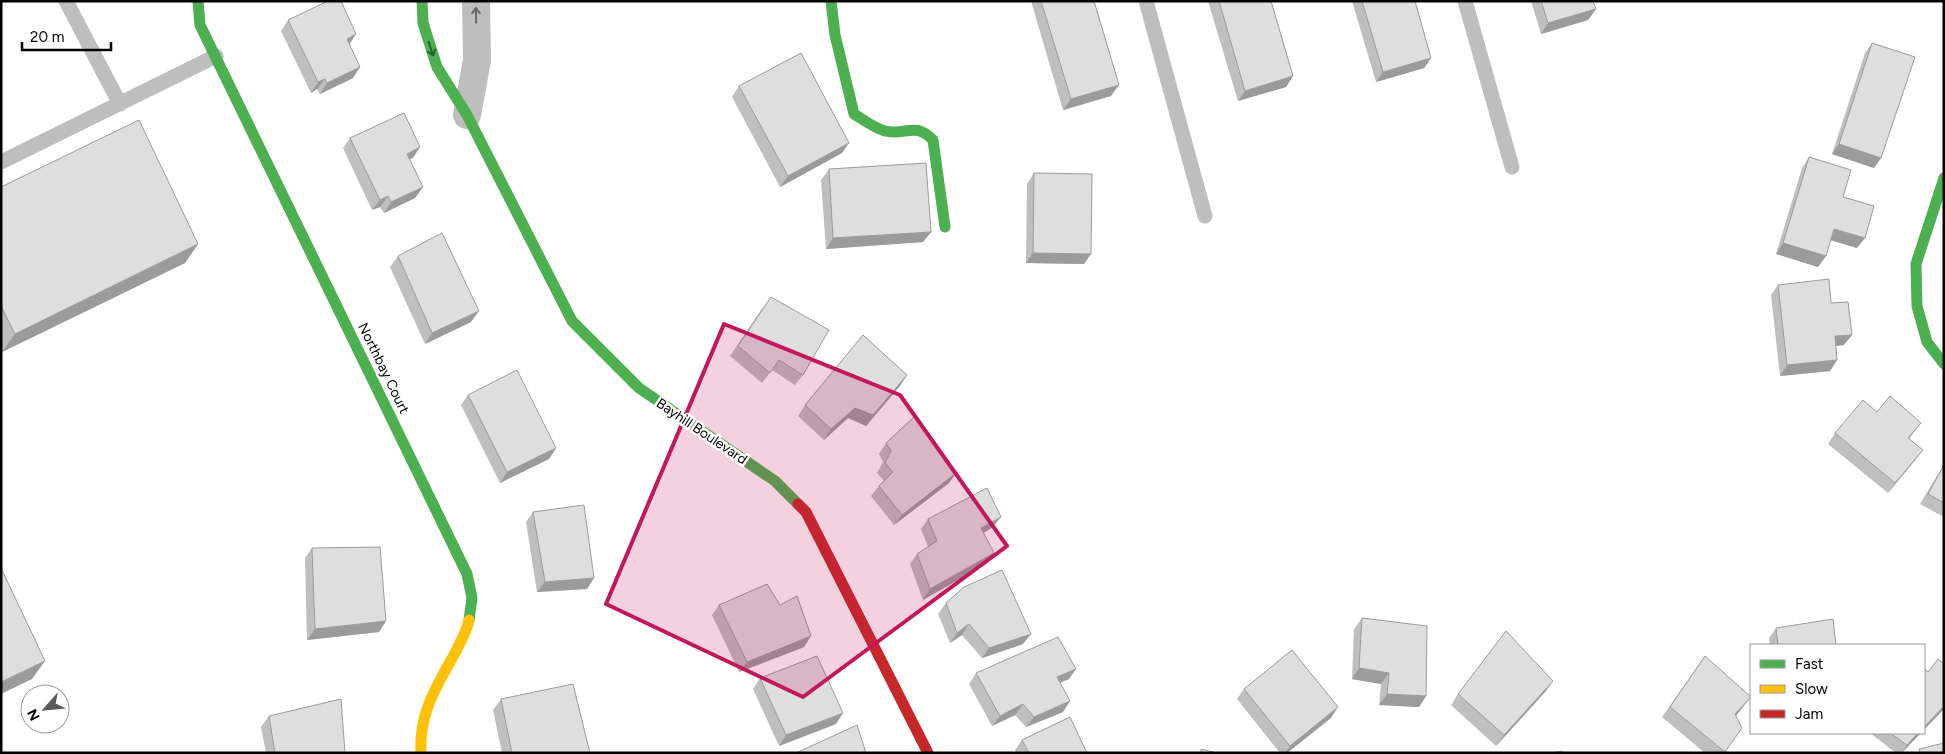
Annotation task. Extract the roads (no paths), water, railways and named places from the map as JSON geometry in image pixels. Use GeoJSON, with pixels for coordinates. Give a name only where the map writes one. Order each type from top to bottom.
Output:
{"type":"FeatureCollection","features":[{"type":"Feature","properties":{"kind":"street","name":"Northbay Court"},"geometry":{"type":"LineString","coordinates":[[198,1],[200,25],[467,574],[472,598],[468,624],[457,650],[437,685],[424,714],[420,738],[421,753]]}},
{"type":"Feature","properties":{"kind":"street","name":"Bayhill Boulevard"},"geometry":{"type":"LineString","coordinates":[[422,1],[423,23],[437,67],[467,115],[572,321],[639,388],[775,481],[806,512],[928,753]]}},
{"type":"Feature","properties":{"kind":"street"},"geometry":{"type":"LineString","coordinates":[[467,115],[476,60],[476,1]]}},
{"type":"Feature","properties":{"kind":"street"},"geometry":{"type":"LineString","coordinates":[[831,1],[835,35],[854,114],[887,132],[918,129],[928,133],[933,140],[945,227]]}},
{"type":"Feature","properties":{"kind":"street"},"geometry":{"type":"LineString","coordinates":[[1944,178],[1916,264],[1917,306],[1927,342],[1944,364]]}},
{"type":"Feature","properties":{"kind":"lane"},"geometry":{"type":"LineString","coordinates":[[66,1],[120,104]]}},
{"type":"Feature","properties":{"kind":"lane"},"geometry":{"type":"LineString","coordinates":[[1146,1],[1205,216]]}},
{"type":"Feature","properties":{"kind":"lane"},"geometry":{"type":"LineString","coordinates":[[1465,1],[1512,167]]}},
{"type":"Feature","properties":{"kind":"lane"},"geometry":{"type":"LineString","coordinates":[[1,162],[216,56]]}}]}
